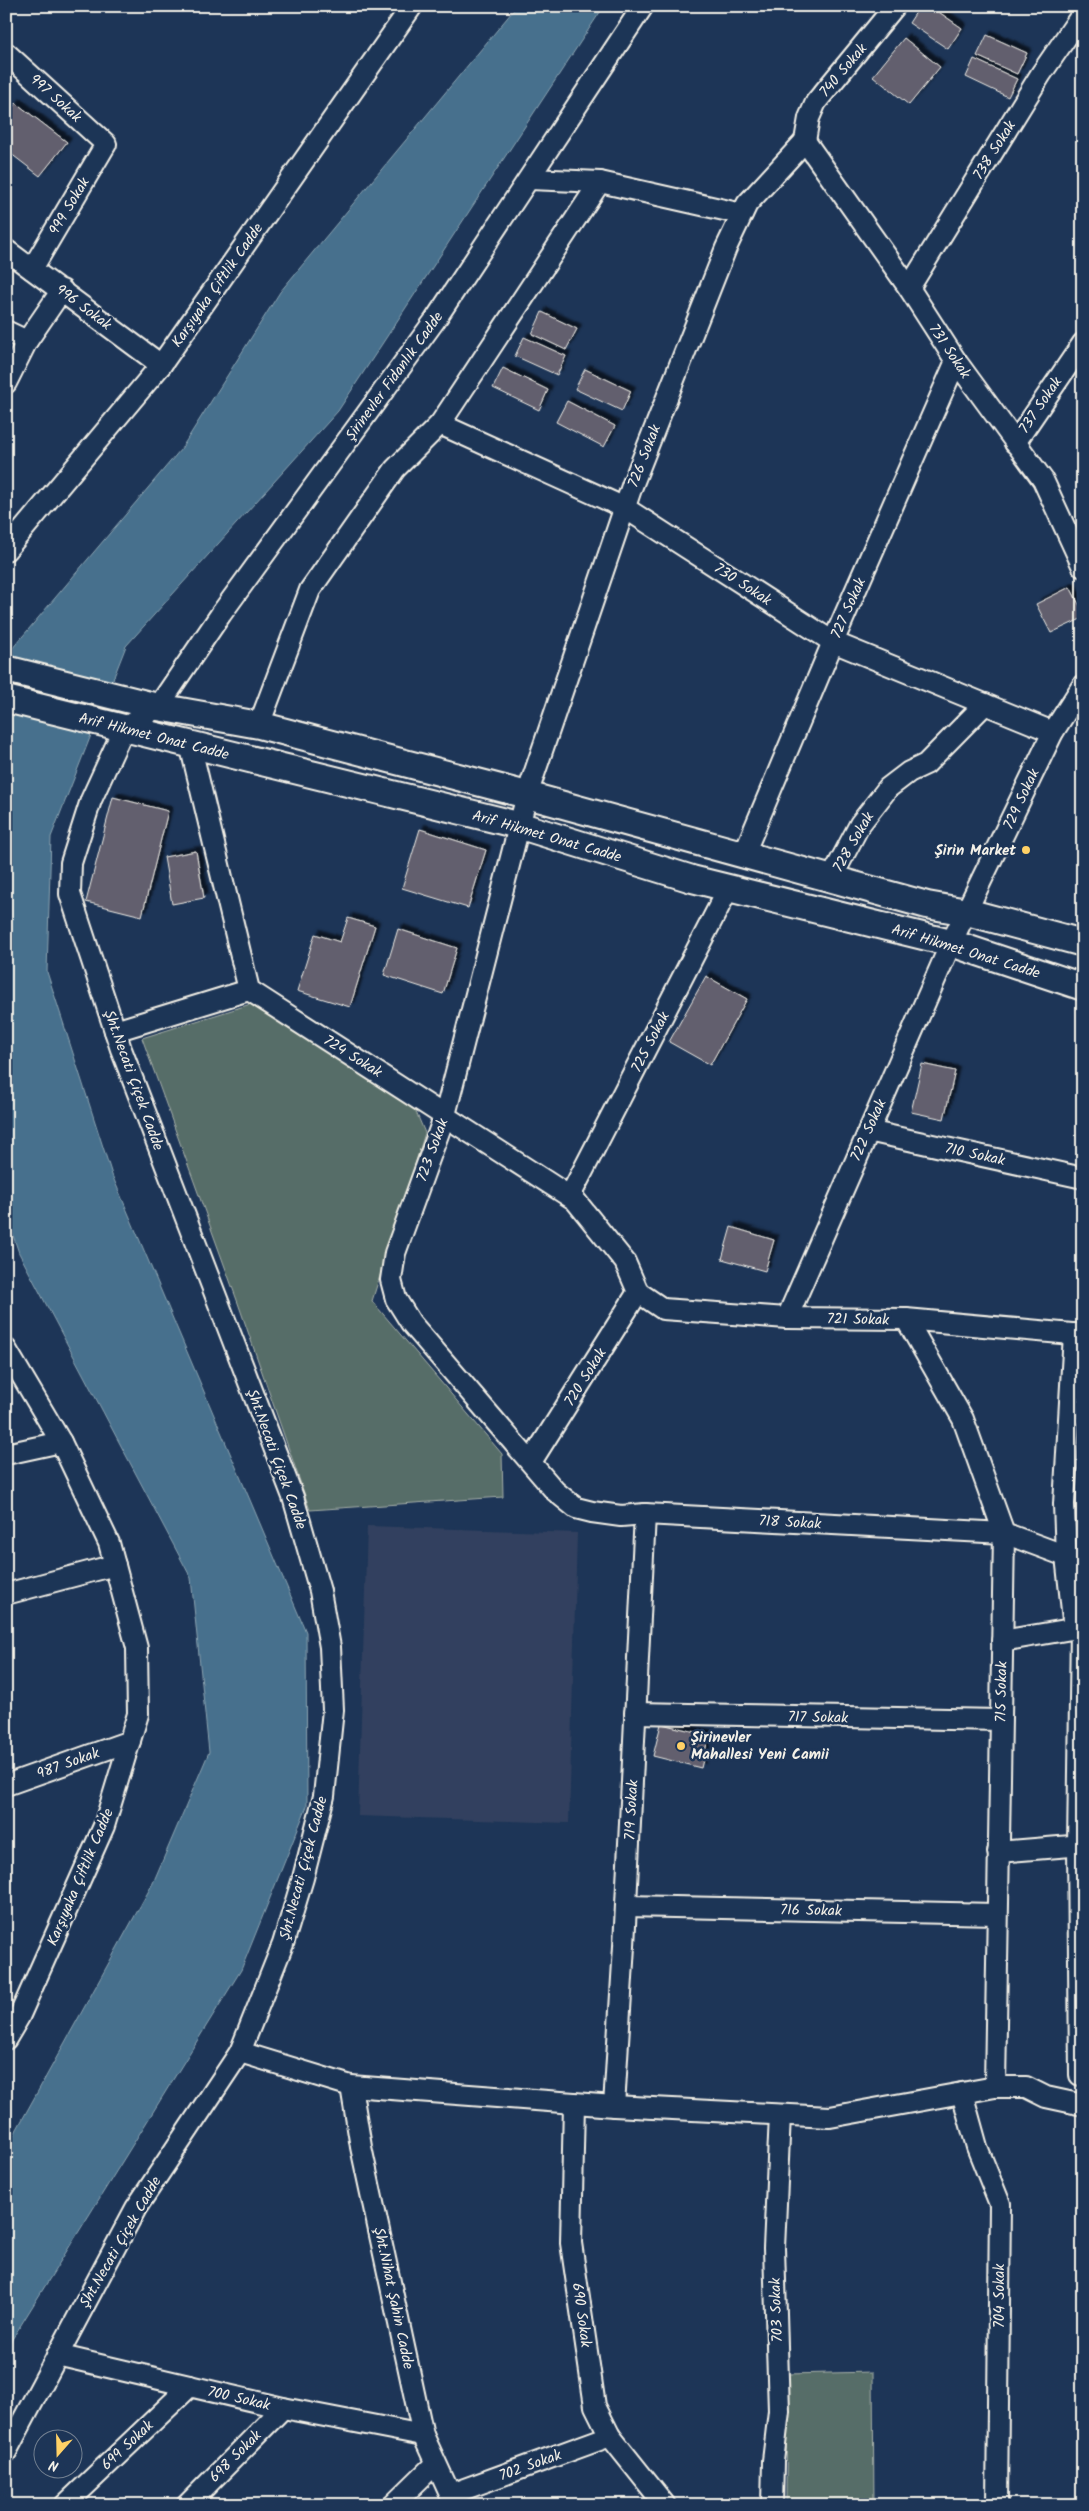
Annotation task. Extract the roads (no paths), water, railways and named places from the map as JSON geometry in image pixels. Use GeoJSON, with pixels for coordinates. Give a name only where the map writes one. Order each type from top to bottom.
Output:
{"type":"FeatureCollection","features":[{"type":"Feature","properties":{"kind":"main road","name":"Arif Hikmet Onat Cadde"},"geometry":{"type":"LineString","coordinates":[[6,669],[158,707],[259,725],[527,795],[743,856],[927,905],[967,912],[1083,943]]}},
{"type":"Feature","properties":{"kind":"main road","name":"Arif Hikmet Onat Cadde"},"geometry":{"type":"LineString","coordinates":[[6,700],[518,825],[692,879],[951,943],[1083,987]]}},
{"type":"Feature","properties":{"kind":"street","name":"Karşıyaka Çiftlik Cadde"},"geometry":{"type":"LineString","coordinates":[[6,550],[161,365],[412,6]]}},
{"type":"Feature","properties":{"kind":"street","name":"Şirinevler Fidanlık Cadde"},"geometry":{"type":"LineString","coordinates":[[114,726],[158,707],[221,614],[435,320],[643,6]]}},
{"type":"Feature","properties":{"kind":"street","name":"740 Sokak"},"geometry":{"type":"LineString","coordinates":[[805,141],[816,102],[895,6]]}},
{"type":"Feature","properties":{"kind":"street","name":"738 Sokak"},"geometry":{"type":"LineString","coordinates":[[909,288],[1041,74],[1083,14]]}},
{"type":"Feature","properties":{"kind":"street","name":"997 Sokak"},"geometry":{"type":"LineString","coordinates":[[6,53],[106,144]]}},
{"type":"Feature","properties":{"kind":"street","name":"726 Sokak"},"geometry":{"type":"LineString","coordinates":[[527,795],[625,508],[726,248],[747,204],[805,141]]}},
{"type":"Feature","properties":{"kind":"street","name":"731 Sokak"},"geometry":{"type":"LineString","coordinates":[[805,141],[909,288],[956,361],[1014,443],[1043,480],[1083,567]]}},
{"type":"Feature","properties":{"kind":"street","name":"999 Sokak"},"geometry":{"type":"LineString","coordinates":[[32,268],[106,144]]}},
{"type":"Feature","properties":{"kind":"street"},"geometry":{"type":"LineString","coordinates":[[530,179],[600,182],[742,214]]}},
{"type":"Feature","properties":{"kind":"street"},"geometry":{"type":"LineString","coordinates":[[259,725],[310,590],[395,469],[440,424],[600,182]]}},
{"type":"Feature","properties":{"kind":"street","name":"996 Sokak"},"geometry":{"type":"LineString","coordinates":[[6,250],[161,365]]}},
{"type":"Feature","properties":{"kind":"street"},"geometry":{"type":"LineString","coordinates":[[6,383],[27,342],[62,290]]}},
{"type":"Feature","properties":{"kind":"street"},"geometry":{"type":"LineString","coordinates":[[6,331],[27,342]]}},
{"type":"Feature","properties":{"kind":"street","name":"737 Sokak"},"geometry":{"type":"LineString","coordinates":[[1014,443],[1083,343]]}},
{"type":"Feature","properties":{"kind":"street","name":"727 Sokak"},"geometry":{"type":"LineString","coordinates":[[743,856],[833,642],[956,361]]}},
{"type":"Feature","properties":{"kind":"street","name":"730 Sokak"},"geometry":{"type":"LineString","coordinates":[[440,424],[625,508],[833,642],[1053,732]]}},
{"type":"Feature","properties":{"kind":"street","name":"729 Sokak"},"geometry":{"type":"LineString","coordinates":[[951,943],[1053,732],[1083,685]]}},
{"type":"Feature","properties":{"kind":"street","name":"728 Sokak"},"geometry":{"type":"LineString","coordinates":[[831,879],[860,824],[888,788],[909,772],[926,764],[985,704]]}},
{"type":"Feature","properties":{"kind":"street","name":"Şht.Necati Çiçek Cadde"},"geometry":{"type":"LineString","coordinates":[[6,2452],[136,2208],[240,2052],[283,1944],[303,1878],[324,1796],[333,1710],[330,1647],[320,1590],[293,1496],[115,1031],[70,894],[71,863],[114,726]]}},
{"type":"Feature","properties":{"kind":"street"},"geometry":{"type":"LineString","coordinates":[[115,1031],[249,990],[190,744]]}},
{"type":"Feature","properties":{"kind":"street","name":"723 Sokak"},"geometry":{"type":"LineString","coordinates":[[527,795],[445,1115],[395,1253],[391,1280],[396,1299],[411,1323],[531,1462]]}},
{"type":"Feature","properties":{"kind":"street","name":"725 Sokak"},"geometry":{"type":"LineString","coordinates":[[570,1196],[729,888]]}},
{"type":"Feature","properties":{"kind":"street","name":"722 Sokak"},"geometry":{"type":"LineString","coordinates":[[787,1318],[951,943]]}},
{"type":"Feature","properties":{"kind":"street","name":"724 Sokak"},"geometry":{"type":"LineString","coordinates":[[249,990],[570,1196],[625,1262],[638,1292]]}},
{"type":"Feature","properties":{"kind":"street","name":"710 Sokak"},"geometry":{"type":"LineString","coordinates":[[868,1130],[1083,1178]]}},
{"type":"Feature","properties":{"kind":"street","name":"720 Sokak"},"geometry":{"type":"LineString","coordinates":[[531,1462],[638,1292]]}},
{"type":"Feature","properties":{"kind":"street","name":"721 Sokak"},"geometry":{"type":"LineString","coordinates":[[638,1292],[663,1310],[787,1318],[906,1319],[1079,1335]]}},
{"type":"Feature","properties":{"kind":"street","name":"715 Sokak"},"geometry":{"type":"LineString","coordinates":[[906,1319],[963,1419],[1004,1532],[996,1914],[995,2087]]}},
{"type":"Feature","properties":{"kind":"street"},"geometry":{"type":"LineString","coordinates":[[1079,1335],[1064,1504],[1066,1556],[1079,1628],[1080,2075]]}},
{"type":"Feature","properties":{"kind":"street","name":"Karşıyaka Çiftlik Cadde"},"geometry":{"type":"LineString","coordinates":[[6,1349],[61,1442],[109,1544],[137,1648],[138,1714],[104,1826],[19,2017],[6,2038]]}},
{"type":"Feature","properties":{"kind":"street"},"geometry":{"type":"LineString","coordinates":[[6,1454],[61,1442]]}},
{"type":"Feature","properties":{"kind":"street","name":"718 Sokak"},"geometry":{"type":"LineString","coordinates":[[531,1462],[555,1491],[576,1508],[621,1516],[645,1514],[1004,1532],[1066,1556]]}},
{"type":"Feature","properties":{"kind":"street","name":"719 Sokak"},"geometry":{"type":"LineString","coordinates":[[614,2106],[626,1906],[645,1514]]}},
{"type":"Feature","properties":{"kind":"street"},"geometry":{"type":"LineString","coordinates":[[6,1594],[115,1565]]}},
{"type":"Feature","properties":{"kind":"street"},"geometry":{"type":"LineString","coordinates":[[1002,1641],[1079,1628]]}},
{"type":"Feature","properties":{"kind":"street","name":"717 Sokak"},"geometry":{"type":"LineString","coordinates":[[635,1713],[1000,1720]]}},
{"type":"Feature","properties":{"kind":"street","name":"987 Sokak"},"geometry":{"type":"LineString","coordinates":[[6,1785],[130,1741]]}},
{"type":"Feature","properties":{"kind":"street"},"geometry":{"type":"LineString","coordinates":[[998,1852],[1080,1845]]}},
{"type":"Feature","properties":{"kind":"street","name":"716 Sokak"},"geometry":{"type":"LineString","coordinates":[[626,1906],[996,1914]]}},
{"type":"Feature","properties":{"kind":"street"},"geometry":{"type":"LineString","coordinates":[[240,2052],[350,2086],[614,2106],[830,2117],[995,2087],[1026,2087],[1046,2098],[1083,2105]]}},
{"type":"Feature","properties":{"kind":"street","name":"Şht.Nihat Şahin Cadde"},"geometry":{"type":"LineString","coordinates":[[350,2086],[361,2147],[423,2435],[452,2499]]}},
{"type":"Feature","properties":{"kind":"street","name":"704 Sokak"},"geometry":{"type":"LineString","coordinates":[[962,2093],[977,2147],[1000,2204],[997,2505]]}},
{"type":"Feature","properties":{"kind":"street","name":"690 Sokak"},"geometry":{"type":"LineString","coordinates":[[574,2103],[571,2243],[595,2406],[610,2436],[665,2505]]}},
{"type":"Feature","properties":{"kind":"street","name":"703 Sokak"},"geometry":{"type":"LineString","coordinates":[[772,2505],[773,2461],[779,2411],[774,2248],[780,2115]]}},
{"type":"Feature","properties":{"kind":"street","name":"700 Sokak"},"geometry":{"type":"LineString","coordinates":[[57,2355],[283,2408],[423,2435]]}},
{"type":"Feature","properties":{"kind":"street","name":"699 Sokak"},"geometry":{"type":"LineString","coordinates":[[64,2505],[190,2386]]}},
{"type":"Feature","properties":{"kind":"street","name":"698 Sokak"},"geometry":{"type":"LineString","coordinates":[[195,2502],[283,2408]]}},
{"type":"Feature","properties":{"kind":"street","name":"702 Sokak"},"geometry":{"type":"LineString","coordinates":[[452,2499],[610,2436]]}},
{"type":"Feature","properties":{"kind":"street"},"geometry":{"type":"LineString","coordinates":[[393,2505],[435,2464]]}},
{"type":"Feature","properties":{"kind":"place","name":"Şirin Market"},"geometry":{"type":"Point","coordinates":[1026,850]}},
{"type":"Feature","properties":{"kind":"place","name":"Şirinevler Mahallesi Yeni Camii"},"geometry":{"type":"Point","coordinates":[681,1746]}}]}
